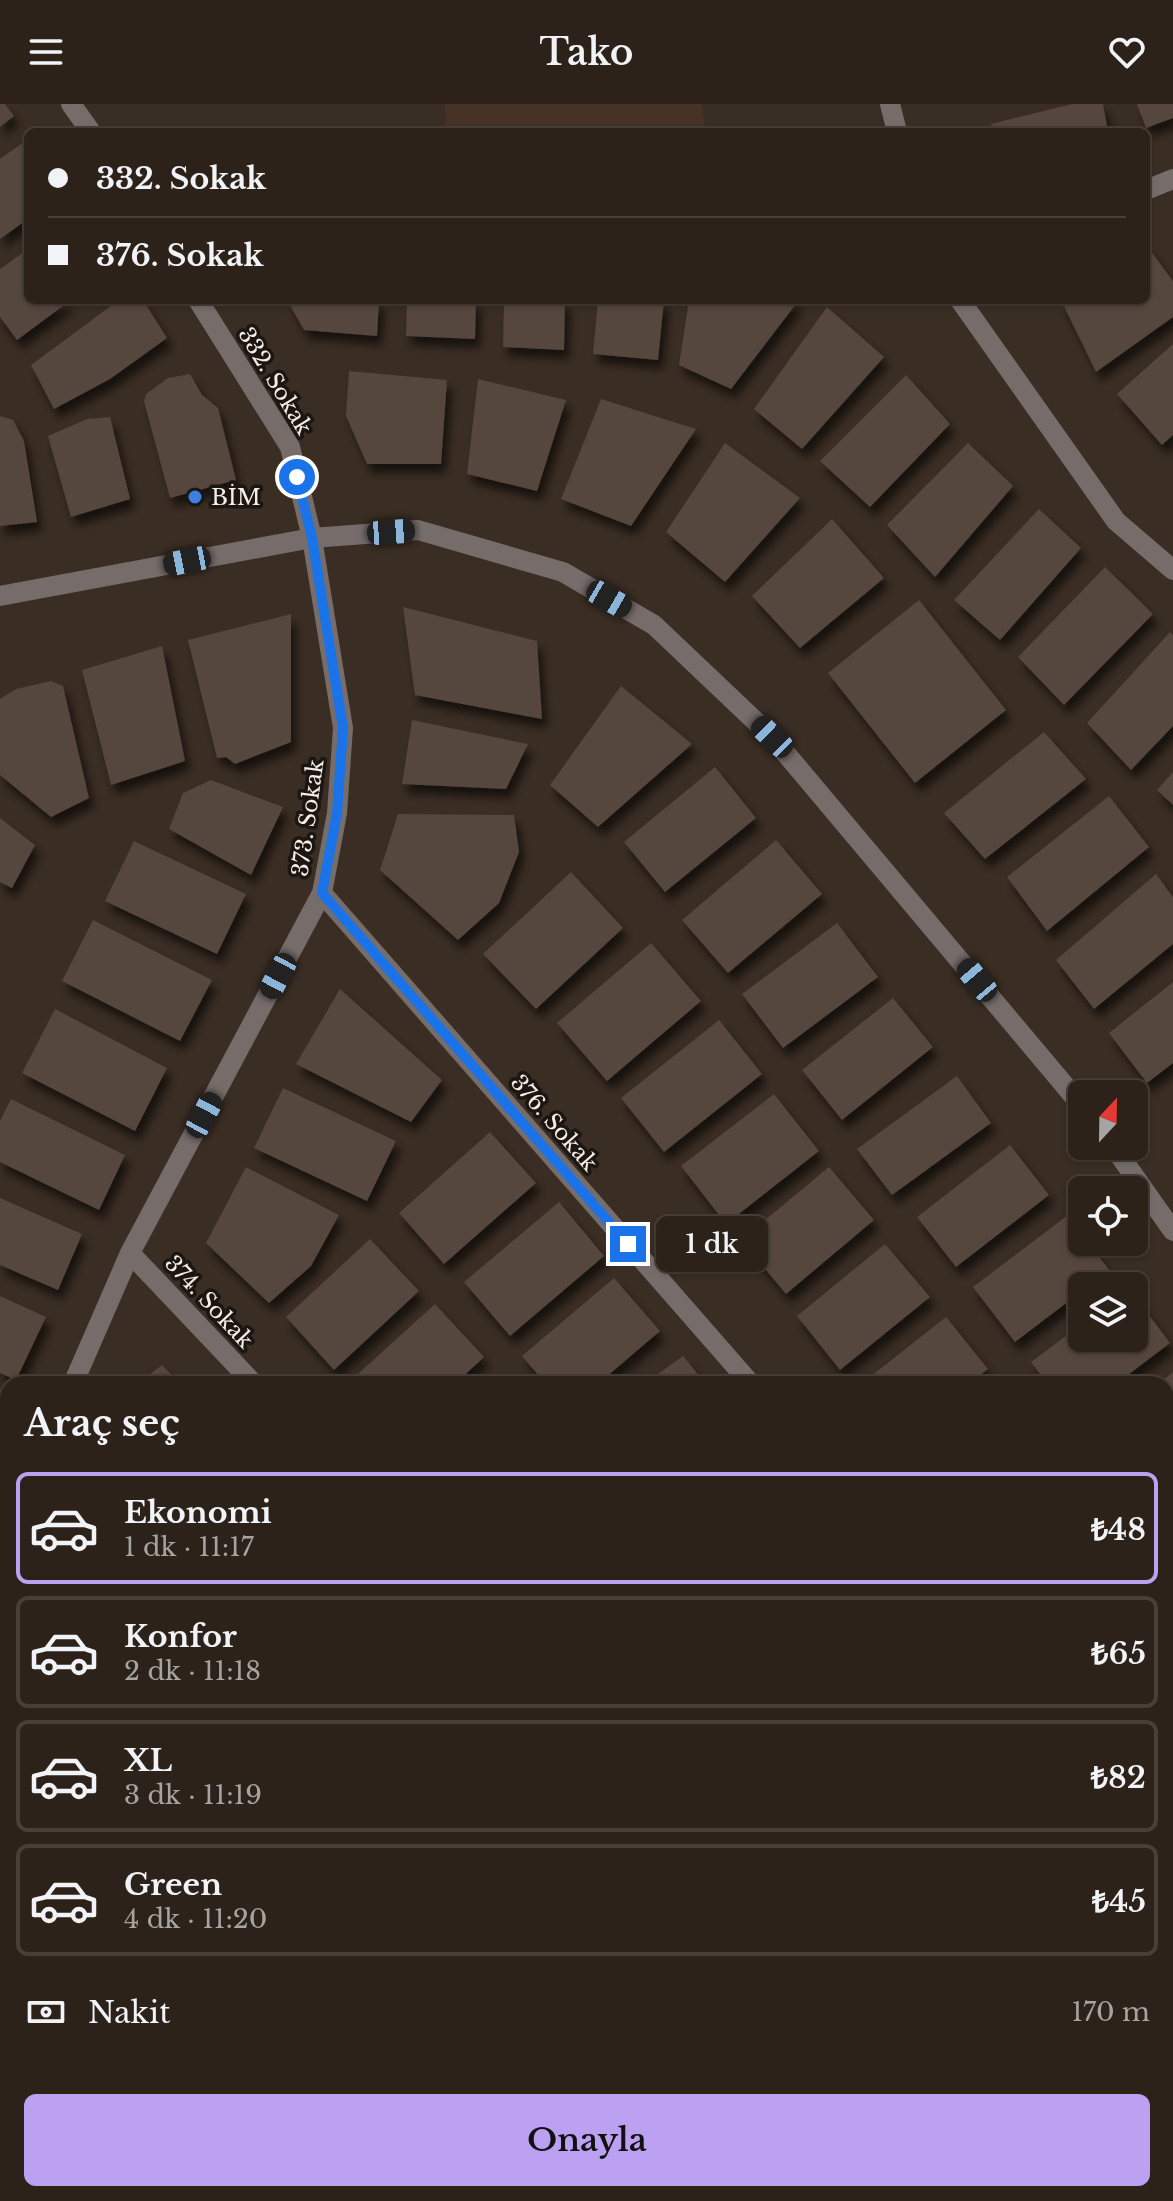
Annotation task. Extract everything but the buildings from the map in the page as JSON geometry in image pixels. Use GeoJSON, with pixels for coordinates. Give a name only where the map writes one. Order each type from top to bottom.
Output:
{"type":"FeatureCollection","features":[{"type":"Feature","properties":{"kind":"street"},"geometry":{"type":"LineString","coordinates":[[71,104],[88,128]]}},
{"type":"Feature","properties":{"kind":"street"},"geometry":{"type":"LineString","coordinates":[[890,104],[896,128]]}},
{"type":"Feature","properties":{"kind":"street"},"geometry":{"type":"LineString","coordinates":[[1150,188],[1173,179]]}},
{"type":"Feature","properties":{"kind":"street","name":"332. Sokak"},"geometry":{"type":"LineString","coordinates":[[201,304],[290,447],[312,538]]}},
{"type":"Feature","properties":{"kind":"street"},"geometry":{"type":"LineString","coordinates":[[963,304],[1116,521],[1173,570]]}},
{"type":"Feature","properties":{"kind":"street"},"geometry":{"type":"LineString","coordinates":[[0,596],[312,538],[418,530],[563,572],[654,625],[772,737],[1068,1089]]}},
{"type":"Feature","properties":{"kind":"street","name":"373. Sokak"},"geometry":{"type":"LineString","coordinates":[[76,1376],[130,1253],[322,893],[337,813],[343,728],[312,538]]}},
{"type":"Feature","properties":{"kind":"street","name":"376. Sokak"},"geometry":{"type":"LineString","coordinates":[[322,893],[744,1376]]}},
{"type":"Feature","properties":{"kind":"street"},"geometry":{"type":"LineString","coordinates":[[1123,1160],[1173,1231]]}},
{"type":"Feature","properties":{"kind":"street","name":"374. Sokak"},"geometry":{"type":"LineString","coordinates":[[130,1253],[246,1376]]}},
{"type":"Feature","properties":{"kind":"shaded area"},"geometry":{"type":"Polygon","coordinates":[[[445,104],[702,104],[705,128],[458,128],[446,127],[445,104]]]}},
{"type":"Feature","properties":{"kind":"place","name":"BİM"},"geometry":{"type":"Point","coordinates":[195,497]}},
{"type":"Feature","properties":{"kind":"route"},"geometry":{"type":"LineString","coordinates":[[297,477],[312,538],[343,728],[337,813],[322,893],[628,1244]]}}]}
